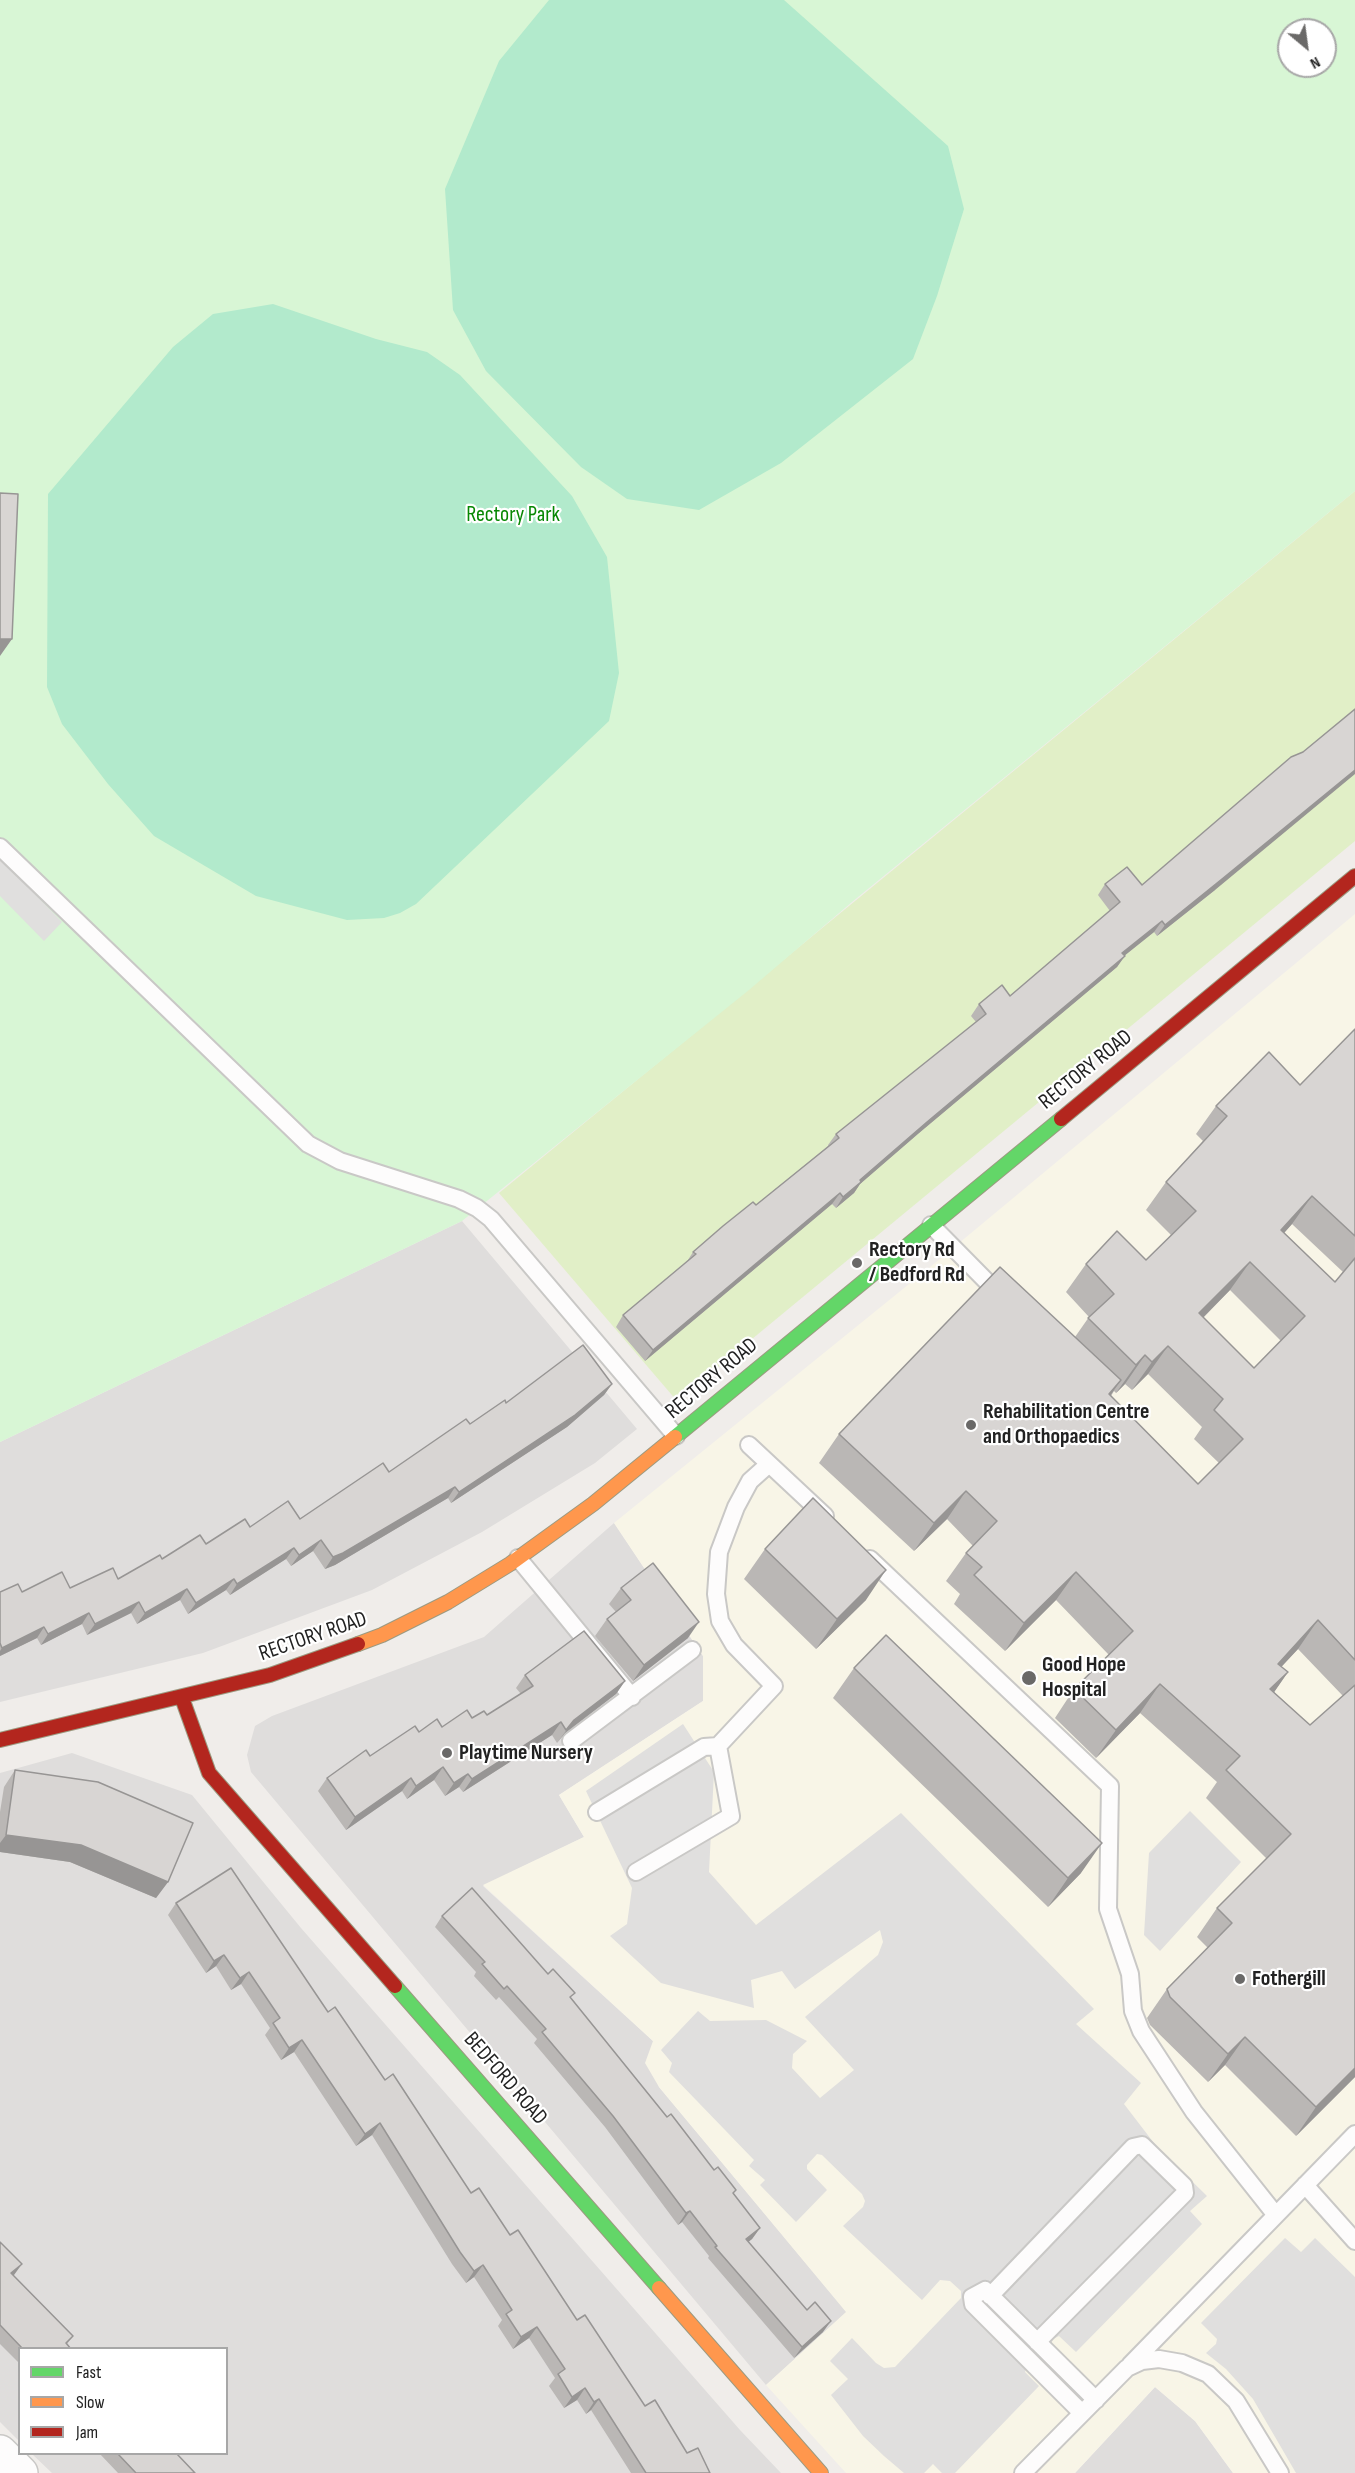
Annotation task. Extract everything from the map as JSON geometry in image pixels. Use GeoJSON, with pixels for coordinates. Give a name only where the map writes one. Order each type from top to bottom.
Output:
{"type":"FeatureCollection","features":[{"type":"Feature","properties":{"kind":"street","name":"RECTORY ROAD"},"geometry":{"type":"LineString","coordinates":[[0,1740],[270,1675],[382,1635],[448,1602],[518,1558],[593,1504],[1355,876]]}},
{"type":"Feature","properties":{"kind":"street","name":"BEDFORD ROAD"},"geometry":{"type":"LineString","coordinates":[[182,1698],[209,1773],[821,2473]]}},
{"type":"Feature","properties":{"kind":"street"},"geometry":{"type":"LineString","coordinates":[[0,2452],[21,2473]]}},
{"type":"Feature","properties":{"kind":"lane"},"geometry":{"type":"LineString","coordinates":[[0,847],[308,1144],[340,1161],[459,1199],[477,1208],[491,1219],[676,1436]]}},
{"type":"Feature","properties":{"kind":"lane"},"geometry":{"type":"LineString","coordinates":[[931,1225],[1011,1305]]}},
{"type":"Feature","properties":{"kind":"lane"},"geometry":{"type":"LineString","coordinates":[[749,1445],[837,1528]]}},
{"type":"Feature","properties":{"kind":"lane"},"geometry":{"type":"LineString","coordinates":[[597,1812],[704,1747],[718,1746],[774,1686],[734,1645],[720,1621],[716,1594],[719,1552],[736,1507],[750,1481],[769,1464]]}},
{"type":"Feature","properties":{"kind":"lane"},"geometry":{"type":"LineString","coordinates":[[854,1544],[1110,1786],[1108,1909],[1130,1974],[1133,2011],[1141,2031],[1194,2112],[1275,2214]]}},
{"type":"Feature","properties":{"kind":"lane"},"geometry":{"type":"LineString","coordinates":[[518,1558],[632,1696]]}},
{"type":"Feature","properties":{"kind":"lane"},"geometry":{"type":"LineString","coordinates":[[572,1741],[692,1650]]}},
{"type":"Feature","properties":{"kind":"lane"},"geometry":{"type":"LineString","coordinates":[[636,1872],[732,1816],[718,1746]]}},
{"type":"Feature","properties":{"kind":"lane"},"geometry":{"type":"LineString","coordinates":[[1023,2473],[1355,2134]]}},
{"type":"Feature","properties":{"kind":"lane"},"geometry":{"type":"LineString","coordinates":[[990,2296],[1133,2147],[1142,2145],[1184,2186],[1185,2193],[1037,2342]]}},
{"type":"Feature","properties":{"kind":"lane"},"geometry":{"type":"LineString","coordinates":[[1305,2185],[1355,2241]]}},
{"type":"Feature","properties":{"kind":"lane"},"geometry":{"type":"LineString","coordinates":[[1082,2413],[973,2304],[972,2296],[985,2290],[1096,2400]]}},
{"type":"Feature","properties":{"kind":"lane"},"geometry":{"type":"LineString","coordinates":[[1128,2368],[1142,2361],[1159,2359],[1182,2363],[1208,2374],[1236,2401],[1280,2473]]}},
{"type":"Feature","properties":{"kind":"shaded area"},"geometry":{"type":"Polygon","coordinates":[[[0,858],[62,922],[44,941],[0,896],[0,858]]]}},
{"type":"Feature","properties":{"kind":"shaded area","name":"Good Hope Hospital"},"geometry":{"type":"Polygon","coordinates":[[[1355,914],[1355,2473],[1233,2473],[1195,2421],[1155,2387],[1075,2473],[846,2473],[766,2385],[846,2312],[659,2087],[645,2063],[653,2041],[483,1885],[584,1837],[559,1795],[703,1701],[703,1656],[614,1523],[935,1263],[1355,914]]]}},
{"type":"Feature","properties":{"kind":"shaded area"},"geometry":{"type":"Polygon","coordinates":[[[462,1221],[637,1429],[595,1463],[482,1532],[372,1590],[203,1653],[0,1702],[0,1442],[462,1221]]]}},
{"type":"Feature","properties":{"kind":"shaded area"},"geometry":{"type":"Polygon","coordinates":[[[614,1523],[703,1656],[703,1701],[559,1795],[584,1837],[483,1886],[653,2041],[659,2087],[847,2312],[766,2385],[251,1772],[247,1755],[255,1726],[272,1716],[484,1637],[614,1523]]]}},
{"type":"Feature","properties":{"kind":"shaded area"},"geometry":{"type":"Polygon","coordinates":[[[683,1724],[714,1772],[709,1872],[756,1925],[901,1813],[1094,2009],[1076,2024],[1141,2083],[1124,2104],[1157,2147],[1207,2196],[1190,2211],[1202,2224],[1076,2352],[1059,2336],[1053,2339],[1050,2347],[1073,2373],[1058,2389],[1028,2365],[1025,2372],[1039,2386],[955,2473],[942,2473],[933,2464],[924,2473],[904,2473],[884,2456],[863,2436],[831,2395],[848,2379],[830,2361],[852,2338],[876,2363],[884,2368],[895,2367],[961,2298],[961,2291],[950,2281],[940,2280],[922,2300],[843,2226],[863,2207],[865,2201],[862,2194],[822,2155],[817,2154],[807,2165],[807,2169],[827,2190],[796,2222],[760,2185],[765,2180],[749,2166],[754,2160],[669,2072],[672,2063],[661,2050],[698,2011],[710,2021],[766,2020],[807,2041],[793,2054],[792,2068],[820,2098],[854,2070],[805,2017],[878,1955],[883,1942],[880,1930],[795,1989],[782,1971],[751,1980],[754,2008],[661,1983],[610,1936],[627,1924],[632,1888],[586,1791],[683,1724]]]}},
{"type":"Feature","properties":{"kind":"shaded area"},"geometry":{"type":"Polygon","coordinates":[[[72,1753],[192,1795],[301,1928],[740,2430],[781,2473],[52,2473],[33,2455],[228,2455],[228,2347],[18,2347],[18,2440],[0,2422],[0,1773],[72,1753]]]}},
{"type":"Feature","properties":{"kind":"shaded area"},"geometry":{"type":"Polygon","coordinates":[[[1190,1811],[1241,1862],[1160,1951],[1144,1935],[1149,1853],[1190,1811]]]}},
{"type":"Feature","properties":{"kind":"shaded area"},"geometry":{"type":"Polygon","coordinates":[[[1285,2238],[1301,2252],[1315,2238],[1355,2277],[1355,2473],[1296,2473],[1253,2399],[1226,2369],[1206,2353],[1216,2344],[1217,2339],[1201,2323],[1285,2238]]]}},
{"type":"Feature","properties":{"kind":"shaded area"},"geometry":{"type":"Polygon","coordinates":[[[1155,2387],[1195,2421],[1233,2473],[1075,2473],[1155,2387]]]}},
{"type":"Feature","properties":{"kind":"green space","name":"Rectory Park"},"geometry":{"type":"Polygon","coordinates":[[[0,0],[1355,0],[1355,491],[852,902],[749,990],[462,1221],[0,1442],[0,0]]]}},
{"type":"Feature","properties":{"kind":"green space"},"geometry":{"type":"Polygon","coordinates":[[[549,0],[784,0],[948,146],[964,209],[937,296],[913,359],[781,463],[699,510],[627,499],[581,467],[486,371],[453,310],[445,189],[499,61],[549,0]]]}},
{"type":"Feature","properties":{"kind":"green space"},"geometry":{"type":"Polygon","coordinates":[[[273,304],[376,339],[427,352],[460,375],[572,496],[607,557],[619,673],[609,721],[416,904],[400,913],[384,918],[347,920],[256,896],[154,836],[108,784],[62,724],[47,687],[48,494],[173,347],[213,314],[273,304]]]}},
{"type":"Feature","properties":{"kind":"green space"},"geometry":{"type":"Polygon","coordinates":[[[1355,491],[1355,841],[677,1401],[499,1193],[1355,491]]]}},
{"type":"Feature","properties":{"kind":"building"},"geometry":{"type":"Polygon","coordinates":[[[0,493],[18,494],[12,639],[0,639],[0,493]]]}},
{"type":"Feature","properties":{"kind":"building"},"geometry":{"type":"Polygon","coordinates":[[[1355,709],[1355,770],[1165,925],[1162,921],[1122,953],[1125,956],[927,1122],[860,1180],[861,1182],[843,1197],[840,1193],[653,1350],[623,1315],[696,1254],[693,1252],[723,1226],[753,1202],[756,1205],[839,1138],[836,1134],[986,1014],[979,1004],[1002,985],[1010,996],[1120,902],[1105,884],[1127,867],[1142,885],[1291,757],[1303,752],[1355,709]]]}},
{"type":"Feature","properties":{"kind":"building"},"geometry":{"type":"Polygon","coordinates":[[[1355,1029],[1355,1236],[1312,1196],[1281,1230],[1335,1282],[1355,1258],[1355,1660],[1318,1620],[1278,1664],[1288,1672],[1270,1689],[1310,1725],[1355,1685],[1355,2068],[1316,2107],[1245,2037],[1228,2054],[1170,1997],[1167,1989],[1232,1923],[1217,1908],[1291,1834],[1226,1770],[1240,1756],[1160,1684],[1116,1730],[1074,1689],[1133,1631],[1076,1572],[1024,1623],[974,1575],[982,1567],[966,1553],[997,1521],[966,1491],[934,1523],[839,1434],[1000,1267],[1121,1380],[1109,1394],[1198,1484],[1243,1439],[1214,1410],[1223,1399],[1168,1346],[1152,1362],[1145,1355],[1136,1365],[1088,1318],[1114,1294],[1086,1264],[1117,1231],[1146,1260],[1196,1211],[1166,1182],[1227,1116],[1216,1106],[1269,1052],[1300,1085],[1355,1029]],[[1250,1262],[1199,1313],[1254,1368],[1305,1316],[1250,1262]]]}},
{"type":"Feature","properties":{"kind":"building"},"geometry":{"type":"Polygon","coordinates":[[[583,1345],[612,1384],[575,1415],[459,1492],[455,1487],[343,1553],[333,1557],[321,1540],[299,1555],[294,1548],[237,1584],[234,1579],[196,1603],[187,1589],[145,1613],[139,1602],[95,1624],[89,1613],[48,1634],[44,1627],[2,1648],[0,1643],[0,1592],[18,1584],[22,1592],[62,1572],[70,1588],[113,1568],[118,1579],[160,1555],[162,1559],[200,1535],[206,1544],[245,1519],[250,1527],[288,1501],[300,1519],[383,1463],[389,1472],[466,1419],[470,1424],[505,1400],[506,1403],[583,1345]]]}},
{"type":"Feature","properties":{"kind":"building"},"geometry":{"type":"Polygon","coordinates":[[[813,1498],[886,1570],[837,1619],[765,1549],[813,1498]]]}},
{"type":"Feature","properties":{"kind":"building"},"geometry":{"type":"Polygon","coordinates":[[[653,1563],[699,1622],[644,1665],[607,1619],[631,1600],[621,1588],[653,1563]]]}},
{"type":"Feature","properties":{"kind":"building"},"geometry":{"type":"Polygon","coordinates":[[[584,1631],[625,1681],[574,1720],[566,1730],[561,1722],[472,1779],[468,1774],[454,1783],[443,1767],[416,1786],[411,1778],[355,1817],[327,1778],[366,1750],[370,1756],[415,1726],[419,1732],[437,1719],[442,1727],[467,1710],[472,1718],[484,1711],[487,1715],[533,1686],[525,1675],[584,1631]]]}},
{"type":"Feature","properties":{"kind":"building"},"geometry":{"type":"Polygon","coordinates":[[[886,1635],[1102,1843],[1068,1878],[854,1668],[886,1635]]]}},
{"type":"Feature","properties":{"kind":"building"},"geometry":{"type":"Polygon","coordinates":[[[15,1770],[98,1782],[193,1823],[168,1882],[81,1845],[6,1835],[15,1770]]]}},
{"type":"Feature","properties":{"kind":"building"},"geometry":{"type":"Polygon","coordinates":[[[231,1868],[328,2012],[335,2007],[385,2080],[393,2074],[471,2193],[479,2188],[510,2235],[518,2230],[577,2320],[585,2315],[645,2406],[655,2400],[687,2453],[698,2448],[710,2473],[646,2473],[599,2399],[594,2402],[585,2388],[572,2397],[558,2374],[565,2369],[537,2327],[521,2337],[506,2314],[512,2310],[483,2265],[474,2271],[460,2252],[380,2123],[365,2134],[302,2040],[289,2048],[273,2023],[280,2018],[249,1972],[240,1978],[224,1955],[214,1961],[176,1903],[231,1868]]]}},
{"type":"Feature","properties":{"kind":"building"},"geometry":{"type":"Polygon","coordinates":[[[472,1888],[548,1974],[553,1969],[575,1993],[570,1997],[667,2117],[671,2114],[714,2170],[718,2167],[736,2190],[733,2193],[760,2228],[746,2239],[807,2310],[815,2302],[831,2321],[802,2347],[715,2247],[717,2246],[690,2211],[686,2213],[613,2116],[542,2032],[546,2029],[507,1986],[504,1989],[482,1964],[485,1962],[442,1916],[472,1888]]]}},
{"type":"Feature","properties":{"kind":"building"},"geometry":{"type":"Polygon","coordinates":[[[0,2242],[22,2264],[11,2273],[73,2336],[66,2343],[69,2347],[21,2347],[0,2325],[0,2242]]]}},
{"type":"Feature","properties":{"kind":"building"},"geometry":{"type":"Polygon","coordinates":[[[119,2455],[178,2455],[195,2473],[136,2473],[119,2455]]]}},
{"type":"Feature","properties":{"kind":"traffic: fast"},"geometry":{"type":"LineString","coordinates":[[675,1437],[1061,1119]]}},
{"type":"Feature","properties":{"kind":"traffic: fast"},"geometry":{"type":"LineString","coordinates":[[395,1986],[659,2288]]}},
{"type":"Feature","properties":{"kind":"traffic: slow"},"geometry":{"type":"LineString","coordinates":[[358,1644],[382,1635],[448,1602],[510,1564],[593,1504],[675,1437]]}},
{"type":"Feature","properties":{"kind":"traffic: slow"},"geometry":{"type":"LineString","coordinates":[[659,2288],[821,2473]]}},
{"type":"Feature","properties":{"kind":"traffic: jam"},"geometry":{"type":"LineString","coordinates":[[1061,1119],[1355,876]]}},
{"type":"Feature","properties":{"kind":"traffic: jam"},"geometry":{"type":"LineString","coordinates":[[0,1740],[270,1675],[358,1644]]}},
{"type":"Feature","properties":{"kind":"traffic: jam"},"geometry":{"type":"LineString","coordinates":[[182,1698],[209,1773],[395,1986]]}},
{"type":"Feature","properties":{"kind":"place","name":"Rectory Rd / Bedford Rd"},"geometry":{"type":"Point","coordinates":[857,1263]}},
{"type":"Feature","properties":{"kind":"place","name":"Rehabilitation Centre and Orthopaedics"},"geometry":{"type":"Point","coordinates":[971,1425]}},
{"type":"Feature","properties":{"kind":"place","name":"Good Hope Hospital"},"geometry":{"type":"Point","coordinates":[1029,1678]}},
{"type":"Feature","properties":{"kind":"place","name":"Playtime Nursery"},"geometry":{"type":"Point","coordinates":[447,1753]}},
{"type":"Feature","properties":{"kind":"place","name":"Fothergill"},"geometry":{"type":"Point","coordinates":[1240,1979]}}]}
